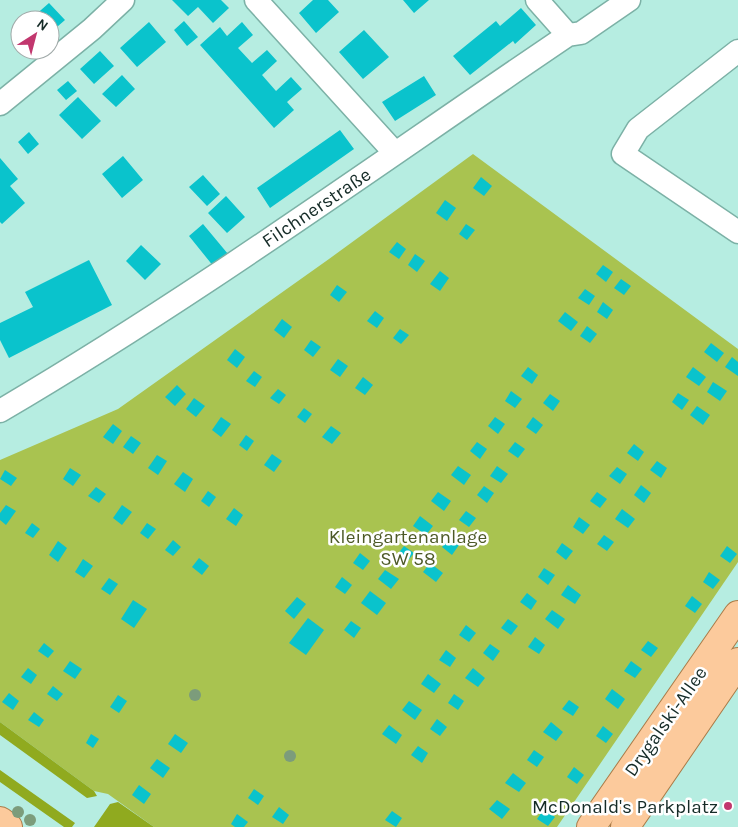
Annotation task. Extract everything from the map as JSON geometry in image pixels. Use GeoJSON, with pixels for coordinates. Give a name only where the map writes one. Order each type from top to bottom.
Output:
{"type":"FeatureCollection","features":[{"type":"Feature","properties":{"kind":"main road","name":"Drygalski-Allee"},"geometry":{"type":"LineString","coordinates":[[591,827],[738,615]]}},
{"type":"Feature","properties":{"kind":"main road","name":"Drygalski-Allee"},"geometry":{"type":"LineString","coordinates":[[624,827],[738,662]]}},
{"type":"Feature","properties":{"kind":"main road"},"geometry":{"type":"LineString","coordinates":[[0,822],[8,827]]}},
{"type":"Feature","properties":{"kind":"street"},"geometry":{"type":"LineString","coordinates":[[0,104],[92,29],[123,0]]}},
{"type":"Feature","properties":{"kind":"street"},"geometry":{"type":"LineString","coordinates":[[256,0],[395,153]]}},
{"type":"Feature","properties":{"kind":"street"},"geometry":{"type":"LineString","coordinates":[[537,0],[568,35]]}},
{"type":"Feature","properties":{"kind":"street","name":"Filchnerstraße"},"geometry":{"type":"LineString","coordinates":[[0,411],[137,328],[568,35],[581,33],[629,0]]}},
{"type":"Feature","properties":{"kind":"street"},"geometry":{"type":"LineString","coordinates":[[738,51],[638,129],[623,154],[738,232]]}},
{"type":"Feature","properties":{"kind":"green space","name":"Kleingartenanlage SW 58"},"geometry":{"type":"Polygon","coordinates":[[[473,154],[738,349],[738,562],[557,827],[154,827],[108,794],[94,791],[0,722],[0,460],[118,409],[473,154]]]}},
{"type":"Feature","properties":{"kind":"green space"},"geometry":{"type":"Polygon","coordinates":[[[0,722],[94,791],[97,796],[87,798],[0,735],[0,722]]]}},
{"type":"Feature","properties":{"kind":"green space"},"geometry":{"type":"Polygon","coordinates":[[[0,770],[75,823],[72,827],[64,827],[0,782],[0,770]]]}},
{"type":"Feature","properties":{"kind":"green space"},"geometry":{"type":"Polygon","coordinates":[[[118,802],[154,827],[94,827],[110,804],[118,802]]]}},
{"type":"Feature","properties":{"kind":"building"},"geometry":{"type":"Polygon","coordinates":[[[172,0],[221,0],[229,8],[213,23],[198,7],[188,16],[172,0]]]}},
{"type":"Feature","properties":{"kind":"building"},"geometry":{"type":"Polygon","coordinates":[[[313,0],[328,0],[339,12],[316,33],[299,13],[313,0]]]}},
{"type":"Feature","properties":{"kind":"building"},"geometry":{"type":"Polygon","coordinates":[[[403,0],[429,0],[414,13],[403,0]]]}},
{"type":"Feature","properties":{"kind":"building"},"geometry":{"type":"Polygon","coordinates":[[[49,3],[56,10],[41,10],[49,3]]]}},
{"type":"Feature","properties":{"kind":"building"},"geometry":{"type":"Polygon","coordinates":[[[521,8],[536,25],[515,44],[513,41],[470,75],[453,56],[496,21],[500,26],[521,8]]]}},
{"type":"Feature","properties":{"kind":"building"},"geometry":{"type":"Polygon","coordinates":[[[60,15],[65,20],[60,24],[60,15]]]}},
{"type":"Feature","properties":{"kind":"building"},"geometry":{"type":"Polygon","coordinates":[[[184,21],[198,37],[187,46],[174,30],[184,21]]]}},
{"type":"Feature","properties":{"kind":"building"},"geometry":{"type":"Polygon","coordinates":[[[149,22],[166,42],[137,67],[120,48],[149,22]]]}},
{"type":"Feature","properties":{"kind":"building"},"geometry":{"type":"Polygon","coordinates":[[[242,22],[253,35],[238,48],[252,63],[267,50],[277,61],[262,75],[276,91],[291,77],[302,89],[287,102],[294,110],[274,128],[200,45],[220,27],[227,36],[242,22]]]}},
{"type":"Feature","properties":{"kind":"building"},"geometry":{"type":"Polygon","coordinates":[[[364,30],[389,57],[363,79],[339,52],[364,30]]]}},
{"type":"Feature","properties":{"kind":"building"},"geometry":{"type":"Polygon","coordinates":[[[100,51],[114,66],[94,84],[80,69],[100,51]]]}},
{"type":"Feature","properties":{"kind":"building"},"geometry":{"type":"Polygon","coordinates":[[[122,75],[135,89],[116,107],[102,94],[122,75]]]}},
{"type":"Feature","properties":{"kind":"building"},"geometry":{"type":"Polygon","coordinates":[[[424,76],[436,95],[395,121],[382,102],[424,76]]]}},
{"type":"Feature","properties":{"kind":"building"},"geometry":{"type":"Polygon","coordinates":[[[68,81],[77,91],[66,100],[57,90],[68,81]]]}},
{"type":"Feature","properties":{"kind":"building"},"geometry":{"type":"Polygon","coordinates":[[[78,97],[101,121],[82,139],[59,115],[78,97]]]}},
{"type":"Feature","properties":{"kind":"building"},"geometry":{"type":"Polygon","coordinates":[[[340,130],[354,149],[270,208],[257,188],[340,130]]]}},
{"type":"Feature","properties":{"kind":"building"},"geometry":{"type":"Polygon","coordinates":[[[29,132],[39,144],[28,154],[18,142],[29,132]]]}},
{"type":"Feature","properties":{"kind":"building"},"geometry":{"type":"Polygon","coordinates":[[[123,156],[143,180],[122,198],[102,174],[123,156]]]}},
{"type":"Feature","properties":{"kind":"building"},"geometry":{"type":"Polygon","coordinates":[[[0,158],[18,179],[10,186],[25,203],[2,224],[0,222],[0,158]]]}},
{"type":"Feature","properties":{"kind":"building"},"geometry":{"type":"Polygon","coordinates":[[[203,175],[220,194],[207,206],[189,187],[203,175]]]}},
{"type":"Feature","properties":{"kind":"building"},"geometry":{"type":"Polygon","coordinates":[[[481,177],[492,186],[484,196],[473,188],[481,177]]]}},
{"type":"Feature","properties":{"kind":"building"},"geometry":{"type":"Polygon","coordinates":[[[226,196],[245,217],[227,233],[208,213],[226,196]]]}},
{"type":"Feature","properties":{"kind":"building"},"geometry":{"type":"Polygon","coordinates":[[[445,200],[456,208],[447,221],[436,213],[445,200]]]}},
{"type":"Feature","properties":{"kind":"building"},"geometry":{"type":"Polygon","coordinates":[[[203,224],[228,254],[214,267],[189,236],[203,224]]]}},
{"type":"Feature","properties":{"kind":"building"},"geometry":{"type":"Polygon","coordinates":[[[466,224],[475,230],[467,240],[459,234],[466,224]]]}},
{"type":"Feature","properties":{"kind":"building"},"geometry":{"type":"Polygon","coordinates":[[[397,242],[406,249],[399,259],[389,252],[397,242]]]}},
{"type":"Feature","properties":{"kind":"building"},"geometry":{"type":"Polygon","coordinates":[[[141,245],[161,264],[145,280],[126,261],[141,245]]]}},
{"type":"Feature","properties":{"kind":"building"},"geometry":{"type":"Polygon","coordinates":[[[415,254],[425,261],[417,272],[408,265],[415,254]]]}},
{"type":"Feature","properties":{"kind":"building"},"geometry":{"type":"Polygon","coordinates":[[[89,260],[112,305],[9,358],[0,340],[0,323],[33,307],[25,292],[89,260]]]}},
{"type":"Feature","properties":{"kind":"building"},"geometry":{"type":"Polygon","coordinates":[[[603,265],[613,272],[606,282],[596,274],[603,265]]]}},
{"type":"Feature","properties":{"kind":"building"},"geometry":{"type":"Polygon","coordinates":[[[440,271],[449,278],[440,291],[430,284],[440,271]]]}},
{"type":"Feature","properties":{"kind":"building"},"geometry":{"type":"Polygon","coordinates":[[[621,279],[631,286],[624,295],[614,288],[621,279]]]}},
{"type":"Feature","properties":{"kind":"building"},"geometry":{"type":"Polygon","coordinates":[[[337,285],[347,292],[339,302],[330,295],[337,285]]]}},
{"type":"Feature","properties":{"kind":"building"},"geometry":{"type":"Polygon","coordinates":[[[585,289],[595,296],[589,305],[578,298],[585,289]]]}},
{"type":"Feature","properties":{"kind":"building"},"geometry":{"type":"Polygon","coordinates":[[[603,302],[613,310],[607,319],[597,312],[603,302]]]}},
{"type":"Feature","properties":{"kind":"building"},"geometry":{"type":"Polygon","coordinates":[[[375,311],[384,318],[377,328],[367,321],[375,311]]]}},
{"type":"Feature","properties":{"kind":"building"},"geometry":{"type":"Polygon","coordinates":[[[565,312],[578,322],[571,331],[558,321],[565,312]]]}},
{"type":"Feature","properties":{"kind":"building"},"geometry":{"type":"Polygon","coordinates":[[[282,319],[292,327],[284,338],[274,330],[282,319]]]}},
{"type":"Feature","properties":{"kind":"building"},"geometry":{"type":"Polygon","coordinates":[[[587,326],[597,334],[590,343],[580,336],[587,326]]]}},
{"type":"Feature","properties":{"kind":"building"},"geometry":{"type":"Polygon","coordinates":[[[400,329],[409,335],[401,344],[393,338],[400,329]]]}},
{"type":"Feature","properties":{"kind":"building"},"geometry":{"type":"Polygon","coordinates":[[[311,340],[321,347],[313,357],[304,350],[311,340]]]}},
{"type":"Feature","properties":{"kind":"building"},"geometry":{"type":"Polygon","coordinates":[[[711,343],[724,353],[717,362],[704,352],[711,343]]]}},
{"type":"Feature","properties":{"kind":"building"},"geometry":{"type":"Polygon","coordinates":[[[235,349],[245,357],[237,368],[227,360],[235,349]]]}},
{"type":"Feature","properties":{"kind":"building"},"geometry":{"type":"Polygon","coordinates":[[[732,357],[738,362],[738,376],[725,367],[732,357]]]}},
{"type":"Feature","properties":{"kind":"building"},"geometry":{"type":"Polygon","coordinates":[[[338,359],[348,366],[340,377],[330,370],[338,359]]]}},
{"type":"Feature","properties":{"kind":"building"},"geometry":{"type":"Polygon","coordinates":[[[528,367],[538,375],[532,384],[521,376],[528,367]]]}},
{"type":"Feature","properties":{"kind":"building"},"geometry":{"type":"Polygon","coordinates":[[[693,367],[706,377],[699,386],[686,377],[693,367]]]}},
{"type":"Feature","properties":{"kind":"building"},"geometry":{"type":"Polygon","coordinates":[[[254,371],[262,377],[255,387],[246,381],[254,371]]]}},
{"type":"Feature","properties":{"kind":"building"},"geometry":{"type":"Polygon","coordinates":[[[363,377],[373,385],[365,395],[355,388],[363,377]]]}},
{"type":"Feature","properties":{"kind":"building"},"geometry":{"type":"Polygon","coordinates":[[[713,382],[727,391],[720,401],[707,392],[713,382]]]}},
{"type":"Feature","properties":{"kind":"building"},"geometry":{"type":"Polygon","coordinates":[[[177,385],[186,394],[175,406],[165,397],[177,385]]]}},
{"type":"Feature","properties":{"kind":"building"},"geometry":{"type":"Polygon","coordinates":[[[278,389],[286,395],[279,404],[270,398],[278,389]]]}},
{"type":"Feature","properties":{"kind":"building"},"geometry":{"type":"Polygon","coordinates":[[[511,391],[522,399],[515,408],[505,401],[511,391]]]}},
{"type":"Feature","properties":{"kind":"building"},"geometry":{"type":"Polygon","coordinates":[[[678,393],[689,400],[682,410],[672,402],[678,393]]]}},
{"type":"Feature","properties":{"kind":"building"},"geometry":{"type":"Polygon","coordinates":[[[550,394],[560,401],[553,411],[543,403],[550,394]]]}},
{"type":"Feature","properties":{"kind":"building"},"geometry":{"type":"Polygon","coordinates":[[[194,398],[205,406],[196,417],[186,409],[194,398]]]}},
{"type":"Feature","properties":{"kind":"building"},"geometry":{"type":"Polygon","coordinates":[[[697,406],[710,415],[703,425],[690,415],[697,406]]]}},
{"type":"Feature","properties":{"kind":"building"},"geometry":{"type":"Polygon","coordinates":[[[304,408],[312,414],[305,423],[297,417],[304,408]]]}},
{"type":"Feature","properties":{"kind":"building"},"geometry":{"type":"Polygon","coordinates":[[[221,417],[231,424],[221,437],[212,430],[221,417]]]}},
{"type":"Feature","properties":{"kind":"building"},"geometry":{"type":"Polygon","coordinates":[[[495,417],[505,424],[498,434],[488,426],[495,417]]]}},
{"type":"Feature","properties":{"kind":"building"},"geometry":{"type":"Polygon","coordinates":[[[533,417],[543,425],[536,434],[526,427],[533,417]]]}},
{"type":"Feature","properties":{"kind":"building"},"geometry":{"type":"Polygon","coordinates":[[[113,424],[122,431],[113,444],[103,437],[113,424]]]}},
{"type":"Feature","properties":{"kind":"building"},"geometry":{"type":"Polygon","coordinates":[[[331,426],[341,433],[332,444],[322,437],[331,426]]]}},
{"type":"Feature","properties":{"kind":"building"},"geometry":{"type":"Polygon","coordinates":[[[246,435],[254,441],[247,451],[239,445],[246,435]]]}},
{"type":"Feature","properties":{"kind":"building"},"geometry":{"type":"Polygon","coordinates":[[[131,436],[141,443],[133,454],[123,447],[131,436]]]}},
{"type":"Feature","properties":{"kind":"building"},"geometry":{"type":"Polygon","coordinates":[[[477,442],[487,449],[480,459],[470,451],[477,442]]]}},
{"type":"Feature","properties":{"kind":"building"},"geometry":{"type":"Polygon","coordinates":[[[515,442],[525,449],[518,458],[508,451],[515,442]]]}},
{"type":"Feature","properties":{"kind":"building"},"geometry":{"type":"Polygon","coordinates":[[[634,444],[644,452],[638,461],[627,453],[634,444]]]}},
{"type":"Feature","properties":{"kind":"building"},"geometry":{"type":"Polygon","coordinates":[[[272,454],[282,461],[274,472],[264,465],[272,454]]]}},
{"type":"Feature","properties":{"kind":"building"},"geometry":{"type":"Polygon","coordinates":[[[157,455],[167,461],[158,475],[148,468],[157,455]]]}},
{"type":"Feature","properties":{"kind":"building"},"geometry":{"type":"Polygon","coordinates":[[[657,461],[667,468],[661,478],[650,470],[657,461]]]}},
{"type":"Feature","properties":{"kind":"building"},"geometry":{"type":"Polygon","coordinates":[[[458,466],[471,475],[464,485],[451,475],[458,466]]]}},
{"type":"Feature","properties":{"kind":"building"},"geometry":{"type":"Polygon","coordinates":[[[497,466],[508,474],[501,483],[490,476],[497,466]]]}},
{"type":"Feature","properties":{"kind":"building"},"geometry":{"type":"Polygon","coordinates":[[[617,467],[627,474],[620,484],[609,476],[617,467]]]}},
{"type":"Feature","properties":{"kind":"building"},"geometry":{"type":"Polygon","coordinates":[[[70,468],[81,475],[73,486],[63,479],[70,468]]]}},
{"type":"Feature","properties":{"kind":"building"},"geometry":{"type":"Polygon","coordinates":[[[5,470],[17,478],[11,486],[0,479],[5,470]]]}},
{"type":"Feature","properties":{"kind":"building"},"geometry":{"type":"Polygon","coordinates":[[[183,472],[193,479],[185,492],[174,484],[183,472]]]}},
{"type":"Feature","properties":{"kind":"building"},"geometry":{"type":"Polygon","coordinates":[[[641,485],[651,493],[644,503],[634,495],[641,485]]]}},
{"type":"Feature","properties":{"kind":"building"},"geometry":{"type":"Polygon","coordinates":[[[484,486],[494,493],[487,503],[477,495],[484,486]]]}},
{"type":"Feature","properties":{"kind":"building"},"geometry":{"type":"Polygon","coordinates":[[[96,487],[106,494],[99,503],[88,496],[96,487]]]}},
{"type":"Feature","properties":{"kind":"building"},"geometry":{"type":"Polygon","coordinates":[[[208,491],[216,497],[209,507],[201,501],[208,491]]]}},
{"type":"Feature","properties":{"kind":"building"},"geometry":{"type":"Polygon","coordinates":[[[438,492],[451,501],[444,511],[431,501],[438,492]]]}},
{"type":"Feature","properties":{"kind":"building"},"geometry":{"type":"Polygon","coordinates":[[[597,492],[607,499],[600,508],[590,501],[597,492]]]}},
{"type":"Feature","properties":{"kind":"building"},"geometry":{"type":"Polygon","coordinates":[[[6,505],[16,511],[6,525],[0,520],[0,513],[6,505]]]}},
{"type":"Feature","properties":{"kind":"building"},"geometry":{"type":"Polygon","coordinates":[[[122,505],[132,512],[122,525],[113,518],[122,505]]]}},
{"type":"Feature","properties":{"kind":"building"},"geometry":{"type":"Polygon","coordinates":[[[234,508],[243,515],[236,526],[226,519],[234,508]]]}},
{"type":"Feature","properties":{"kind":"building"},"geometry":{"type":"Polygon","coordinates":[[[622,509],[635,519],[628,528],[615,519],[622,509]]]}},
{"type":"Feature","properties":{"kind":"building"},"geometry":{"type":"Polygon","coordinates":[[[466,511],[476,518],[469,527],[459,520],[466,511]]]}},
{"type":"Feature","properties":{"kind":"building"},"geometry":{"type":"Polygon","coordinates":[[[420,516],[433,526],[426,535],[413,526],[420,516]]]}},
{"type":"Feature","properties":{"kind":"building"},"geometry":{"type":"Polygon","coordinates":[[[579,517],[590,525],[583,534],[573,527],[579,517]]]}},
{"type":"Feature","properties":{"kind":"building"},"geometry":{"type":"Polygon","coordinates":[[[32,523],[40,529],[33,538],[25,533],[32,523]]]}},
{"type":"Feature","properties":{"kind":"building"},"geometry":{"type":"Polygon","coordinates":[[[147,523],[156,529],[148,539],[140,533],[147,523]]]}},
{"type":"Feature","properties":{"kind":"building"},"geometry":{"type":"Polygon","coordinates":[[[604,535],[614,542],[607,551],[597,544],[604,535]]]}},
{"type":"Feature","properties":{"kind":"building"},"geometry":{"type":"Polygon","coordinates":[[[449,538],[459,545],[452,555],[442,547],[449,538]]]}},
{"type":"Feature","properties":{"kind":"building"},"geometry":{"type":"Polygon","coordinates":[[[173,540],[181,547],[173,556],[165,550],[173,540]]]}},
{"type":"Feature","properties":{"kind":"building"},"geometry":{"type":"Polygon","coordinates":[[[58,541],[67,548],[58,562],[49,555],[58,541]]]}},
{"type":"Feature","properties":{"kind":"building"},"geometry":{"type":"Polygon","coordinates":[[[562,543],[573,551],[566,560],[556,552],[562,543]]]}},
{"type":"Feature","properties":{"kind":"building"},"geometry":{"type":"Polygon","coordinates":[[[404,546],[414,553],[407,562],[397,555],[404,546]]]}},
{"type":"Feature","properties":{"kind":"building"},"geometry":{"type":"Polygon","coordinates":[[[727,546],[737,554],[730,563],[720,556],[727,546]]]}},
{"type":"Feature","properties":{"kind":"building"},"geometry":{"type":"Polygon","coordinates":[[[360,553],[370,561],[363,570],[353,563],[360,553]]]}},
{"type":"Feature","properties":{"kind":"building"},"geometry":{"type":"Polygon","coordinates":[[[199,558],[209,566],[202,575],[192,567],[199,558]]]}},
{"type":"Feature","properties":{"kind":"building"},"geometry":{"type":"Polygon","coordinates":[[[83,559],[93,566],[84,578],[75,572],[83,559]]]}},
{"type":"Feature","properties":{"kind":"building"},"geometry":{"type":"Polygon","coordinates":[[[430,563],[443,573],[436,582],[423,572],[430,563]]]}},
{"type":"Feature","properties":{"kind":"building"},"geometry":{"type":"Polygon","coordinates":[[[544,568],[555,575],[548,585],[538,577],[544,568]]]}},
{"type":"Feature","properties":{"kind":"building"},"geometry":{"type":"Polygon","coordinates":[[[385,570],[399,579],[391,589],[378,579],[385,570]]]}},
{"type":"Feature","properties":{"kind":"building"},"geometry":{"type":"Polygon","coordinates":[[[709,572],[720,580],[713,589],[703,582],[709,572]]]}},
{"type":"Feature","properties":{"kind":"building"},"geometry":{"type":"Polygon","coordinates":[[[342,577],[352,585],[345,594],[335,587],[342,577]]]}},
{"type":"Feature","properties":{"kind":"building"},"geometry":{"type":"Polygon","coordinates":[[[109,578],[118,584],[110,595],[101,589],[109,578]]]}},
{"type":"Feature","properties":{"kind":"building"},"geometry":{"type":"Polygon","coordinates":[[[568,585],[581,595],[575,604],[561,595],[568,585]]]}},
{"type":"Feature","properties":{"kind":"building"},"geometry":{"type":"Polygon","coordinates":[[[370,591],[386,603],[377,615],[361,603],[370,591]]]}},
{"type":"Feature","properties":{"kind":"building"},"geometry":{"type":"Polygon","coordinates":[[[527,593],[537,601],[531,610],[520,602],[527,593]]]}},
{"type":"Feature","properties":{"kind":"building"},"geometry":{"type":"Polygon","coordinates":[[[692,596],[702,604],[695,613],[685,606],[692,596]]]}},
{"type":"Feature","properties":{"kind":"building"},"geometry":{"type":"Polygon","coordinates":[[[297,597],[306,604],[294,619],[285,611],[297,597]]]}},
{"type":"Feature","properties":{"kind":"building"},"geometry":{"type":"Polygon","coordinates":[[[133,600],[147,609],[134,628],[121,619],[133,600]]]}},
{"type":"Feature","properties":{"kind":"building"},"geometry":{"type":"Polygon","coordinates":[[[552,610],[565,619],[558,629],[545,619],[552,610]]]}},
{"type":"Feature","properties":{"kind":"building"},"geometry":{"type":"Polygon","coordinates":[[[308,618],[324,630],[306,655],[289,643],[308,618]]]}},
{"type":"Feature","properties":{"kind":"building"},"geometry":{"type":"Polygon","coordinates":[[[508,619],[518,626],[511,635],[501,628],[508,619]]]}},
{"type":"Feature","properties":{"kind":"building"},"geometry":{"type":"Polygon","coordinates":[[[351,621],[361,628],[354,638],[344,630],[351,621]]]}},
{"type":"Feature","properties":{"kind":"building"},"geometry":{"type":"Polygon","coordinates":[[[466,625],[476,633],[469,642],[459,635],[466,625]]]}},
{"type":"Feature","properties":{"kind":"building"},"geometry":{"type":"Polygon","coordinates":[[[535,637],[545,645],[539,654],[528,647],[535,637]]]}},
{"type":"Feature","properties":{"kind":"building"},"geometry":{"type":"Polygon","coordinates":[[[648,641],[658,648],[651,657],[641,650],[648,641]]]}},
{"type":"Feature","properties":{"kind":"building"},"geometry":{"type":"Polygon","coordinates":[[[44,643],[54,651],[48,658],[38,651],[44,643]]]}},
{"type":"Feature","properties":{"kind":"building"},"geometry":{"type":"Polygon","coordinates":[[[490,644],[500,651],[493,661],[483,653],[490,644]]]}},
{"type":"Feature","properties":{"kind":"building"},"geometry":{"type":"Polygon","coordinates":[[[446,650],[456,658],[450,667],[439,660],[446,650]]]}},
{"type":"Feature","properties":{"kind":"building"},"geometry":{"type":"Polygon","coordinates":[[[70,661],[82,669],[75,679],[63,671],[70,661]]]}},
{"type":"Feature","properties":{"kind":"building"},"geometry":{"type":"Polygon","coordinates":[[[631,661],[642,669],[635,678],[624,671],[631,661]]]}},
{"type":"Feature","properties":{"kind":"building"},"geometry":{"type":"Polygon","coordinates":[[[28,668],[37,675],[31,684],[21,677],[28,668]]]}},
{"type":"Feature","properties":{"kind":"building"},"geometry":{"type":"Polygon","coordinates":[[[473,668],[485,678],[478,687],[465,678],[473,668]]]}},
{"type":"Feature","properties":{"kind":"building"},"geometry":{"type":"Polygon","coordinates":[[[428,674],[441,684],[434,693],[421,684],[428,674]]]}},
{"type":"Feature","properties":{"kind":"building"},"geometry":{"type":"Polygon","coordinates":[[[53,686],[63,694],[57,701],[47,694],[53,686]]]}},
{"type":"Feature","properties":{"kind":"building"},"geometry":{"type":"Polygon","coordinates":[[[612,689],[625,699],[618,709],[605,699],[612,689]]]}},
{"type":"Feature","properties":{"kind":"building"},"geometry":{"type":"Polygon","coordinates":[[[9,693],[19,701],[13,710],[2,702],[9,693]]]}},
{"type":"Feature","properties":{"kind":"building"},"geometry":{"type":"Polygon","coordinates":[[[454,694],[464,701],[458,710],[448,703],[454,694]]]}},
{"type":"Feature","properties":{"kind":"building"},"geometry":{"type":"Polygon","coordinates":[[[118,695],[127,701],[119,713],[110,707],[118,695]]]}},
{"type":"Feature","properties":{"kind":"building"},"geometry":{"type":"Polygon","coordinates":[[[569,700],[579,707],[573,716],[562,709],[569,700]]]}},
{"type":"Feature","properties":{"kind":"building"},"geometry":{"type":"Polygon","coordinates":[[[409,701],[422,710],[415,720],[402,710],[409,701]]]}},
{"type":"Feature","properties":{"kind":"building"},"geometry":{"type":"Polygon","coordinates":[[[34,712],[44,720],[39,727],[28,720],[34,712]]]}},
{"type":"Feature","properties":{"kind":"building"},"geometry":{"type":"Polygon","coordinates":[[[437,719],[447,727],[440,736],[430,729],[437,719]]]}},
{"type":"Feature","properties":{"kind":"building"},"geometry":{"type":"Polygon","coordinates":[[[551,722],[563,732],[556,741],[543,732],[551,722]]]}},
{"type":"Feature","properties":{"kind":"building"},"geometry":{"type":"Polygon","coordinates":[[[389,725],[402,735],[396,744],[382,734],[389,725]]]}},
{"type":"Feature","properties":{"kind":"building"},"geometry":{"type":"Polygon","coordinates":[[[603,726],[613,734],[606,743],[596,736],[603,726]]]}},
{"type":"Feature","properties":{"kind":"building"},"geometry":{"type":"Polygon","coordinates":[[[91,734],[99,739],[93,748],[86,743],[91,734]]]}},
{"type":"Feature","properties":{"kind":"building"},"geometry":{"type":"Polygon","coordinates":[[[175,734],[188,743],[181,753],[168,744],[175,734]]]}},
{"type":"Feature","properties":{"kind":"building"},"geometry":{"type":"Polygon","coordinates":[[[418,746],[428,753],[422,763],[411,755],[418,746]]]}},
{"type":"Feature","properties":{"kind":"building"},"geometry":{"type":"Polygon","coordinates":[[[534,750],[544,757],[537,767],[527,760],[534,750]]]}},
{"type":"Feature","properties":{"kind":"building"},"geometry":{"type":"Polygon","coordinates":[[[157,759],[170,768],[163,778],[150,768],[157,759]]]}},
{"type":"Feature","properties":{"kind":"building"},"geometry":{"type":"Polygon","coordinates":[[[574,767],[584,775],[577,784],[567,777],[574,767]]]}},
{"type":"Feature","properties":{"kind":"building"},"geometry":{"type":"Polygon","coordinates":[[[513,773],[526,783],[519,792],[505,783],[513,773]]]}},
{"type":"Feature","properties":{"kind":"building"},"geometry":{"type":"Polygon","coordinates":[[[139,785],[151,794],[144,804],[132,795],[139,785]]]}},
{"type":"Feature","properties":{"kind":"building"},"geometry":{"type":"Polygon","coordinates":[[[254,789],[264,796],[258,805],[248,798],[254,789]]]}},
{"type":"Feature","properties":{"kind":"building"},"geometry":{"type":"Polygon","coordinates":[[[497,800],[510,809],[502,819],[489,809],[497,800]]]}},
{"type":"Feature","properties":{"kind":"building"},"geometry":{"type":"Polygon","coordinates":[[[279,807],[289,815],[283,824],[272,817],[279,807]]]}},
{"type":"Feature","properties":{"kind":"building"},"geometry":{"type":"Polygon","coordinates":[[[544,809],[555,817],[548,826],[537,819],[544,809]]]}},
{"type":"Feature","properties":{"kind":"building"},"geometry":{"type":"Polygon","coordinates":[[[392,811],[402,818],[396,827],[385,820],[392,811]]]}},
{"type":"Feature","properties":{"kind":"building"},"geometry":{"type":"Polygon","coordinates":[[[237,814],[248,822],[244,827],[235,827],[231,824],[237,814]]]}},
{"type":"Feature","properties":{"kind":"place","name":"McDonald's Parkplatz"},"geometry":{"type":"Point","coordinates":[728,806]}}]}
